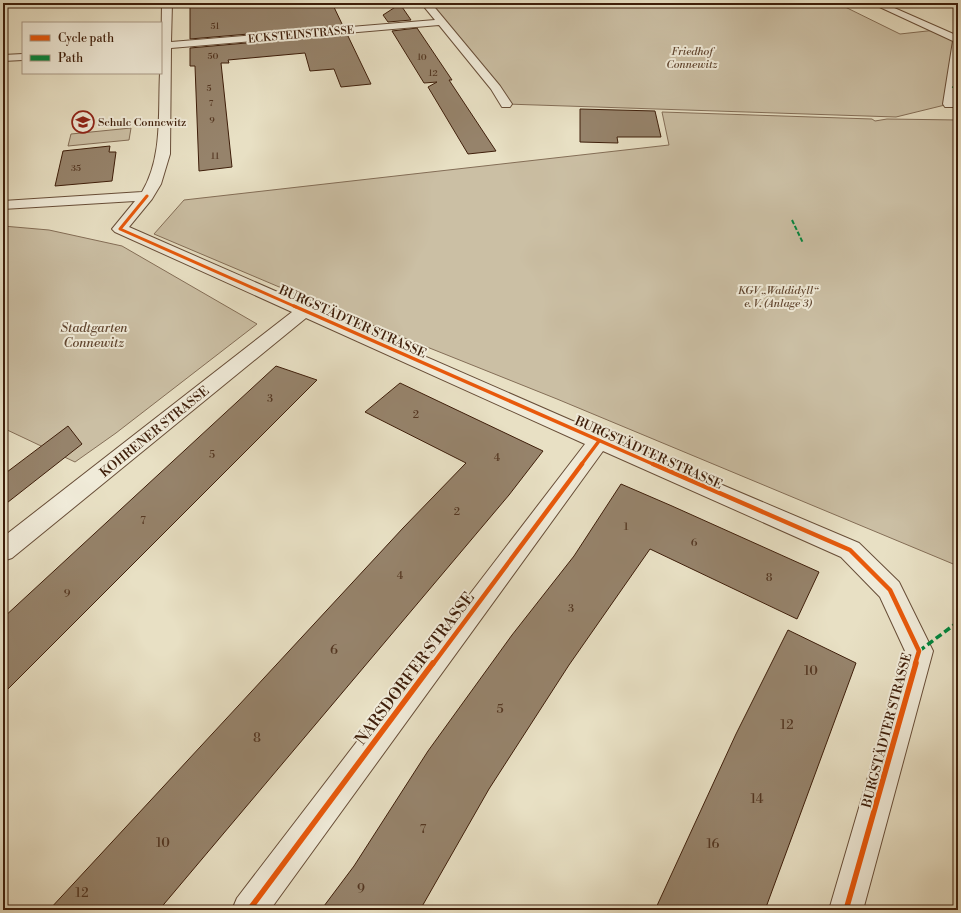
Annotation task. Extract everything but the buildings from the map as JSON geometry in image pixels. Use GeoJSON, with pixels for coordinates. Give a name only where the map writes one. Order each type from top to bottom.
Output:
{"type":"FeatureCollection","features":[{"type":"Feature","properties":{"kind":"street"},"geometry":{"type":"LineString","coordinates":[[3,205],[150,190],[163,154],[163,46],[167,3]]}},
{"type":"Feature","properties":{"kind":"street"},"geometry":{"type":"LineString","coordinates":[[426,3],[496,88],[506,104]]}},
{"type":"Feature","properties":{"kind":"street"},"geometry":{"type":"LineString","coordinates":[[876,3],[958,40],[949,104]]}},
{"type":"Feature","properties":{"kind":"street","name":"ECKSTEINSTRASSE"},"geometry":{"type":"LineString","coordinates":[[163,46],[441,22]]}},
{"type":"Feature","properties":{"kind":"street"},"geometry":{"type":"LineString","coordinates":[[3,58],[22,57]]}},
{"type":"Feature","properties":{"kind":"street","name":"BURGSTÄDTER STRASSE"},"geometry":{"type":"LineString","coordinates":[[150,190],[120,229],[599,441],[850,550],[890,590],[919,651],[846,910]]}},
{"type":"Feature","properties":{"kind":"street","name":"KOHRENER STRASSE"},"geometry":{"type":"LineString","coordinates":[[3,551],[304,311]]}},
{"type":"Feature","properties":{"kind":"street","name":"NARSDORFER STRASSE"},"geometry":{"type":"LineString","coordinates":[[249,910],[599,441]]}},
{"type":"Feature","properties":{"kind":"green space","name":"Friedhof Connewitz"},"geometry":{"type":"Polygon","coordinates":[[[426,3],[837,3],[900,34],[936,30],[958,40],[949,104],[896,117],[506,104],[426,3]]]}},
{"type":"Feature","properties":{"kind":"green space","name":"KGV „Waldidyll“ e. V. (Anlage 3)"},"geometry":{"type":"Polygon","coordinates":[[[662,112],[872,119],[875,121],[887,119],[958,120],[958,566],[557,399],[317,303],[154,234],[184,200],[669,145],[662,112]]]}},
{"type":"Feature","properties":{"kind":"green space"},"geometry":{"type":"Polygon","coordinates":[[[131,128],[129,140],[68,146],[71,134],[131,128]]]}},
{"type":"Feature","properties":{"kind":"green space","name":"Stadtgarten Connewitz"},"geometry":{"type":"Polygon","coordinates":[[[3,226],[49,230],[122,246],[257,324],[116,433],[75,462],[3,428],[3,226]]]}},
{"type":"Feature","properties":{"kind":"marked path"},"geometry":{"type":"LineString","coordinates":[[952,87],[958,88]]}},
{"type":"Feature","properties":{"kind":"marked path"},"geometry":{"type":"LineString","coordinates":[[792,220],[803,243]]}},
{"type":"Feature","properties":{"kind":"marked path"},"geometry":{"type":"LineString","coordinates":[[919,651],[958,622]]}},
{"type":"Feature","properties":{"kind":"cycle path"},"geometry":{"type":"LineString","coordinates":[[147,196],[120,229],[599,441],[850,550],[890,590],[919,651],[846,910]]}},
{"type":"Feature","properties":{"kind":"cycle path"},"geometry":{"type":"LineString","coordinates":[[249,910],[599,441]]}},
{"type":"Feature","properties":{"kind":"place","name":"Schule Connewitz"},"geometry":{"type":"Point","coordinates":[83,122]}}]}
